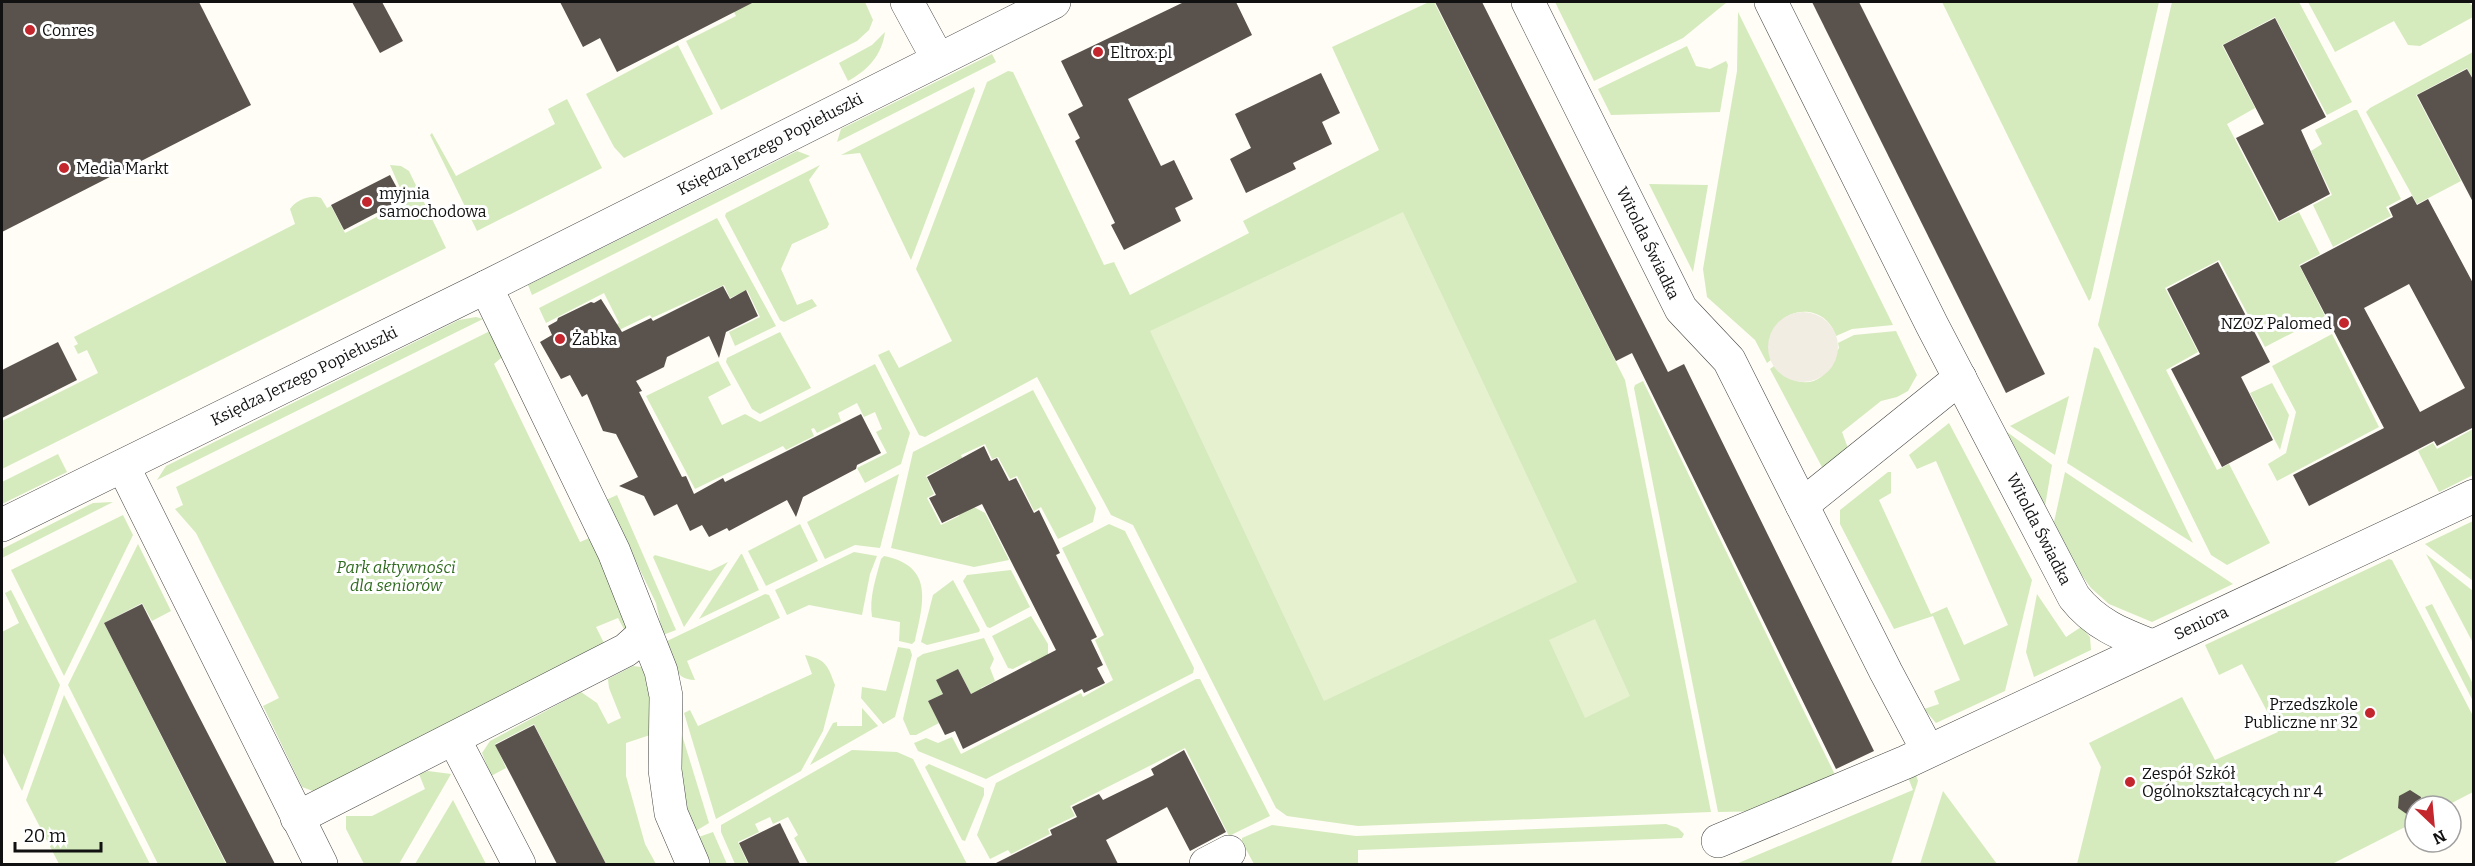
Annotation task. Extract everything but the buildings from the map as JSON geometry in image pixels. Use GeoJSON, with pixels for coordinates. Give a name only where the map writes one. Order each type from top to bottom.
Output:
{"type":"FeatureCollection","features":[{"type":"Feature","properties":{"kind":"street"},"geometry":{"type":"LineString","coordinates":[[907,2],[938,59]]}},
{"type":"Feature","properties":{"kind":"street","name":"Księdza Jerzego Popiełuszki"},"geometry":{"type":"LineString","coordinates":[[2,525],[486,287],[1054,2]]}},
{"type":"Feature","properties":{"kind":"street","name":"Witolda Świadka"},"geometry":{"type":"LineString","coordinates":[[1528,2],[1681,309],[1729,360],[1928,751]]}},
{"type":"Feature","properties":{"kind":"street","name":"Witolda Świadka"},"geometry":{"type":"LineString","coordinates":[[1771,2],[1960,378],[2074,597],[2086,612],[2104,626],[2152,646]]}},
{"type":"Feature","properties":{"kind":"street"},"geometry":{"type":"LineString","coordinates":[[486,287],[614,552],[661,671],[666,696],[665,770],[671,813],[693,864]]}},
{"type":"Feature","properties":{"kind":"street"},"geometry":{"type":"LineString","coordinates":[[1802,505],[1960,378]]}},
{"type":"Feature","properties":{"kind":"street"},"geometry":{"type":"LineString","coordinates":[[123,466],[321,864]]}},
{"type":"Feature","properties":{"kind":"street","name":"Seniora"},"geometry":{"type":"LineString","coordinates":[[1718,841],[1928,751],[2474,496]]}},
{"type":"Feature","properties":{"kind":"street"},"geometry":{"type":"LineString","coordinates":[[297,818],[626,650],[645,633]]}},
{"type":"Feature","properties":{"kind":"street"},"geometry":{"type":"LineString","coordinates":[[454,739],[519,864]]}},
{"type":"Feature","properties":{"kind":"green space"},"geometry":{"type":"Polygon","coordinates":[[[729,2],[865,2],[873,20],[869,30],[857,41],[721,110],[686,41],[736,16],[729,2]]]}},
{"type":"Feature","properties":{"kind":"green space"},"geometry":{"type":"Polygon","coordinates":[[[1429,2],[1434,2],[1625,380],[1711,812],[1358,826],[1287,816],[1276,808],[1133,525],[1111,515],[1037,377],[925,437],[919,435],[878,355],[889,350],[899,368],[952,341],[916,269],[987,82],[1008,71],[1013,72],[1104,265],[1114,262],[1130,295],[1249,233],[1243,221],[1379,150],[1332,47],[1429,2]]]}},
{"type":"Feature","properties":{"kind":"green space"},"geometry":{"type":"Polygon","coordinates":[[[1555,2],[1727,2],[1683,38],[1594,81],[1555,2]]]}},
{"type":"Feature","properties":{"kind":"green space"},"geometry":{"type":"Polygon","coordinates":[[[1942,2],[2159,2],[2089,301],[1942,2]]]}},
{"type":"Feature","properties":{"kind":"green space"},"geometry":{"type":"Polygon","coordinates":[[[2172,2],[2299,2],[2352,102],[2327,115],[2275,17],[2222,45],[2255,108],[2227,124],[2278,222],[2299,212],[2320,254],[2299,265],[2325,316],[2265,347],[2219,260],[2165,288],[2198,352],[2166,370],[2217,470],[2229,464],[2270,543],[2227,565],[2211,555],[2098,325],[2172,2]]]}},
{"type":"Feature","properties":{"kind":"green space"},"geometry":{"type":"Polygon","coordinates":[[[2308,2],[2468,2],[2473,6],[2473,17],[2420,46],[2408,45],[2394,21],[2335,52],[2308,2]]]}},
{"type":"Feature","properties":{"kind":"green space"},"geometry":{"type":"Polygon","coordinates":[[[1738,12],[1893,325],[1852,329],[1836,336],[1829,323],[1818,315],[1806,312],[1793,314],[1782,320],[1774,330],[1769,343],[1771,360],[1767,363],[1755,340],[1707,297],[1703,269],[1737,71],[1738,12]]]}},
{"type":"Feature","properties":{"kind":"green space"},"geometry":{"type":"Polygon","coordinates":[[[885,32],[881,48],[873,61],[848,81],[839,63],[872,45],[885,32]]]}},
{"type":"Feature","properties":{"kind":"green space"},"geometry":{"type":"Polygon","coordinates":[[[678,45],[713,114],[624,158],[614,147],[586,94],[678,45]]]}},
{"type":"Feature","properties":{"kind":"green space"},"geometry":{"type":"Polygon","coordinates":[[[1687,46],[1696,66],[1710,69],[1726,61],[1728,65],[1720,112],[1611,115],[1598,89],[1687,46]]]}},
{"type":"Feature","properties":{"kind":"green space"},"geometry":{"type":"Polygon","coordinates":[[[2473,52],[2473,80],[2467,68],[2416,95],[2461,181],[2417,204],[2366,112],[2473,52]]]}},
{"type":"Feature","properties":{"kind":"green space"},"geometry":{"type":"Polygon","coordinates":[[[992,54],[996,62],[837,142],[841,129],[992,54]]]}},
{"type":"Feature","properties":{"kind":"green space"},"geometry":{"type":"Polygon","coordinates":[[[974,87],[975,91],[911,260],[860,153],[841,155],[974,87]]]}},
{"type":"Feature","properties":{"kind":"green space"},"geometry":{"type":"Polygon","coordinates":[[[567,99],[602,168],[477,231],[430,135],[432,133],[456,176],[555,124],[548,109],[567,99]]]}},
{"type":"Feature","properties":{"kind":"green space"},"geometry":{"type":"Polygon","coordinates":[[[2357,110],[2401,199],[2386,207],[2391,216],[2333,247],[2313,205],[2332,195],[2311,151],[2322,144],[2315,130],[2357,110]]]}},
{"type":"Feature","properties":{"kind":"green space"},"geometry":{"type":"Polygon","coordinates":[[[797,151],[810,156],[532,295],[528,285],[797,151]]]}},
{"type":"Feature","properties":{"kind":"green space"},"geometry":{"type":"Polygon","coordinates":[[[390,165],[401,166],[409,171],[446,248],[2,469],[2,421],[98,373],[87,350],[78,354],[74,346],[78,344],[74,337],[295,224],[290,209],[304,199],[321,198],[327,208],[331,206],[345,233],[406,202],[390,165]]]}},
{"type":"Feature","properties":{"kind":"green space"},"geometry":{"type":"Polygon","coordinates":[[[820,165],[809,180],[829,224],[827,228],[792,244],[781,269],[797,305],[812,299],[817,306],[784,322],[780,320],[725,216],[726,213],[820,165]]]}},
{"type":"Feature","properties":{"kind":"green space"},"geometry":{"type":"Polygon","coordinates":[[[1649,184],[1708,185],[1693,272],[1649,184]]]}},
{"type":"Feature","properties":{"kind":"green space"},"geometry":{"type":"Polygon","coordinates":[[[1403,212],[1577,582],[1324,701],[1150,331],[1403,212]]]}},
{"type":"Feature","properties":{"kind":"green space"},"geometry":{"type":"Polygon","coordinates":[[[717,218],[776,326],[735,346],[729,332],[760,317],[747,290],[730,298],[724,285],[615,332],[612,327],[619,323],[604,293],[546,323],[539,308],[717,218]]]}},
{"type":"Feature","properties":{"kind":"green space"},"geometry":{"type":"Polygon","coordinates":[[[476,317],[483,319],[157,480],[166,466],[459,320],[476,317]]]}},
{"type":"Feature","properties":{"kind":"green space","name":"Park aktywności dla seniorów"},"geometry":{"type":"Polygon","coordinates":[[[494,329],[507,353],[494,364],[580,542],[594,536],[630,619],[625,631],[618,618],[596,627],[606,647],[321,794],[302,787],[263,706],[279,698],[196,533],[175,509],[183,505],[176,487],[494,329]]]}},
{"type":"Feature","properties":{"kind":"green space"},"geometry":{"type":"Polygon","coordinates":[[[1896,331],[1917,375],[1908,391],[1897,397],[1881,401],[1842,432],[1849,451],[1823,469],[1770,369],[1774,366],[1789,378],[1809,382],[1821,377],[1826,371],[1839,348],[1838,343],[1854,335],[1896,331]]]}},
{"type":"Feature","properties":{"kind":"green space"},"geometry":{"type":"Polygon","coordinates":[[[780,332],[811,388],[760,414],[752,409],[726,362],[727,358],[780,332]]]}},
{"type":"Feature","properties":{"kind":"green space"},"geometry":{"type":"Polygon","coordinates":[[[2332,334],[2379,427],[2277,481],[2268,464],[2286,453],[2296,412],[2272,366],[2332,334]]]}},
{"type":"Feature","properties":{"kind":"green space"},"geometry":{"type":"Polygon","coordinates":[[[2094,347],[2099,349],[2193,543],[2067,463],[2094,347]]]}},
{"type":"Feature","properties":{"kind":"green space"},"geometry":{"type":"Polygon","coordinates":[[[718,361],[731,385],[708,397],[722,425],[745,414],[760,422],[875,364],[910,433],[901,464],[865,483],[857,468],[887,453],[876,432],[882,429],[875,412],[864,417],[857,403],[838,413],[841,421],[817,433],[814,428],[811,429],[814,436],[786,450],[783,446],[695,489],[646,396],[718,361]]]}},
{"type":"Feature","properties":{"kind":"green space"},"geometry":{"type":"Polygon","coordinates":[[[1643,381],[1839,783],[1772,811],[1718,812],[1634,388],[1643,381]]]}},
{"type":"Feature","properties":{"kind":"green space"},"geometry":{"type":"Polygon","coordinates":[[[2272,383],[2289,415],[2280,450],[2250,393],[2272,383]]]}},
{"type":"Feature","properties":{"kind":"green space"},"geometry":{"type":"Polygon","coordinates":[[[1033,390],[1096,508],[1093,522],[1058,539],[1041,507],[1034,511],[1017,476],[1010,479],[998,457],[992,459],[985,444],[961,455],[963,460],[959,462],[957,460],[926,476],[934,494],[927,498],[941,525],[972,506],[985,513],[1009,560],[974,567],[891,548],[913,452],[1033,390]]]}},
{"type":"Feature","properties":{"kind":"green space"},"geometry":{"type":"Polygon","coordinates":[[[2069,396],[2055,455],[2010,426],[2069,396]]]}},
{"type":"Feature","properties":{"kind":"green space"},"geometry":{"type":"Polygon","coordinates":[[[1949,423],[2032,580],[2005,691],[1936,723],[1924,709],[1939,704],[1934,691],[1960,680],[1933,616],[1894,629],[1840,524],[1840,510],[1891,472],[1891,493],[1879,500],[1931,614],[1947,607],[1964,645],[2008,625],[1936,461],[1917,469],[1909,455],[1949,423]]]}},
{"type":"Feature","properties":{"kind":"green space"},"geometry":{"type":"Polygon","coordinates":[[[2473,429],[2473,475],[2439,492],[2418,451],[2433,443],[2437,449],[2473,429]]]}},
{"type":"Feature","properties":{"kind":"green space"},"geometry":{"type":"Polygon","coordinates":[[[2007,432],[2052,465],[2045,506],[2007,432]]]}},
{"type":"Feature","properties":{"kind":"green space"},"geometry":{"type":"Polygon","coordinates":[[[58,454],[67,472],[2,504],[2,482],[58,454]]]}},
{"type":"Feature","properties":{"kind":"green space"},"geometry":{"type":"Polygon","coordinates":[[[2065,472],[2233,584],[2152,622],[2109,604],[2091,588],[2078,570],[2054,522],[2065,472]]]}},
{"type":"Feature","properties":{"kind":"green space"},"geometry":{"type":"Polygon","coordinates":[[[899,474],[880,548],[855,545],[825,559],[807,522],[899,474]]]}},
{"type":"Feature","properties":{"kind":"green space"},"geometry":{"type":"Polygon","coordinates":[[[617,495],[676,630],[663,635],[656,603],[606,500],[617,495]]]}},
{"type":"Feature","properties":{"kind":"green space"},"geometry":{"type":"Polygon","coordinates":[[[113,502],[2,558],[2,549],[93,503],[113,502]]]}},
{"type":"Feature","properties":{"kind":"green space"},"geometry":{"type":"Polygon","coordinates":[[[123,515],[133,535],[64,676],[11,570],[123,515]]]}},
{"type":"Feature","properties":{"kind":"green space"},"geometry":{"type":"Polygon","coordinates":[[[2473,521],[2473,581],[2425,544],[2473,521]]]}},
{"type":"Feature","properties":{"kind":"green space"},"geometry":{"type":"Polygon","coordinates":[[[800,524],[818,561],[766,586],[748,551],[800,524]]]}},
{"type":"Feature","properties":{"kind":"green space"},"geometry":{"type":"Polygon","coordinates":[[[1109,524],[1125,531],[1194,668],[1193,673],[986,779],[918,751],[914,743],[926,738],[938,743],[952,737],[961,754],[1081,693],[1083,697],[1113,680],[1095,640],[1104,635],[1062,548],[1109,524]]]}},
{"type":"Feature","properties":{"kind":"green space"},"geometry":{"type":"Polygon","coordinates":[[[138,544],[171,611],[152,621],[142,603],[104,623],[226,864],[158,864],[68,685],[138,544]]]}},
{"type":"Feature","properties":{"kind":"green space"},"geometry":{"type":"Polygon","coordinates":[[[854,552],[877,556],[870,574],[862,615],[809,605],[787,615],[775,590],[854,552]]]}},
{"type":"Feature","properties":{"kind":"green space"},"geometry":{"type":"Polygon","coordinates":[[[741,554],[759,590],[699,619],[741,554]]]}},
{"type":"Feature","properties":{"kind":"green space"},"geometry":{"type":"Polygon","coordinates":[[[2426,554],[2473,591],[2473,643],[2426,554]]]}},
{"type":"Feature","properties":{"kind":"green space"},"geometry":{"type":"Polygon","coordinates":[[[655,555],[710,571],[728,562],[684,627],[653,557],[655,555]]]}},
{"type":"Feature","properties":{"kind":"green space"},"geometry":{"type":"Polygon","coordinates":[[[884,556],[900,561],[911,568],[922,588],[921,614],[915,641],[912,644],[899,641],[900,622],[872,617],[871,602],[881,559],[884,556]]]}},
{"type":"Feature","properties":{"kind":"green space"},"geometry":{"type":"Polygon","coordinates":[[[2389,559],[2392,560],[2473,716],[2473,792],[2463,797],[2463,794],[2403,794],[2403,828],[2332,864],[2077,864],[2101,767],[2089,743],[2182,697],[2215,760],[2278,732],[2242,664],[2219,675],[2205,645],[2389,559]]]}},
{"type":"Feature","properties":{"kind":"green space"},"geometry":{"type":"Polygon","coordinates":[[[1011,570],[1030,607],[990,628],[987,627],[963,581],[967,575],[1011,570]]]}},
{"type":"Feature","properties":{"kind":"green space"},"geometry":{"type":"Polygon","coordinates":[[[953,580],[980,630],[927,645],[921,642],[933,595],[953,580]]]}},
{"type":"Feature","properties":{"kind":"green space"},"geometry":{"type":"Polygon","coordinates":[[[11,590],[60,685],[22,791],[2,751],[2,632],[19,623],[5,593],[11,590]]]}},
{"type":"Feature","properties":{"kind":"green space"},"geometry":{"type":"Polygon","coordinates":[[[765,594],[769,595],[780,618],[687,661],[695,680],[688,679],[677,672],[665,642],[765,594]]]}},
{"type":"Feature","properties":{"kind":"green space"},"geometry":{"type":"Polygon","coordinates":[[[2037,594],[2066,637],[2081,627],[2090,637],[2091,650],[2034,677],[2026,652],[2037,594]]]}},
{"type":"Feature","properties":{"kind":"green space"},"geometry":{"type":"Polygon","coordinates":[[[2432,604],[2473,684],[2473,701],[2425,607],[2432,604]]]}},
{"type":"Feature","properties":{"kind":"green space"},"geometry":{"type":"Polygon","coordinates":[[[1031,616],[1048,644],[1048,656],[1032,663],[1030,660],[1013,669],[1008,668],[992,636],[1031,616]]]}},
{"type":"Feature","properties":{"kind":"green space"},"geometry":{"type":"Polygon","coordinates":[[[1595,619],[1630,696],[1585,718],[1549,640],[1595,619]]]}},
{"type":"Feature","properties":{"kind":"green space"},"geometry":{"type":"Polygon","coordinates":[[[984,638],[994,659],[990,668],[995,681],[981,688],[983,693],[973,698],[958,669],[936,680],[943,694],[928,701],[939,723],[916,735],[910,735],[903,719],[917,658],[923,654],[984,638]]]}},
{"type":"Feature","properties":{"kind":"green space"},"geometry":{"type":"Polygon","coordinates":[[[898,647],[910,649],[912,655],[895,717],[883,724],[861,698],[862,687],[886,691],[898,647]]]}},
{"type":"Feature","properties":{"kind":"green space"},"geometry":{"type":"Polygon","coordinates":[[[805,655],[825,664],[835,685],[823,731],[801,771],[716,819],[684,713],[690,710],[698,726],[812,674],[805,655]]]}},
{"type":"Feature","properties":{"kind":"green space"},"geometry":{"type":"Polygon","coordinates":[[[633,666],[641,667],[647,683],[650,700],[650,735],[626,743],[626,776],[645,844],[656,864],[606,864],[534,724],[495,744],[506,768],[491,776],[482,753],[490,741],[581,692],[597,703],[608,724],[621,718],[609,688],[608,679],[633,666]]]}},
{"type":"Feature","properties":{"kind":"green space"},"geometry":{"type":"Polygon","coordinates":[[[1196,679],[1200,679],[1270,816],[1229,836],[1185,748],[1070,806],[1075,816],[1048,829],[1050,834],[1011,854],[1008,850],[990,859],[977,835],[996,783],[1196,679]]]}},
{"type":"Feature","properties":{"kind":"green space"},"geometry":{"type":"Polygon","coordinates":[[[64,695],[150,864],[59,864],[26,800],[64,695]]]}},
{"type":"Feature","properties":{"kind":"green space"},"geometry":{"type":"Polygon","coordinates":[[[862,708],[878,726],[810,765],[833,723],[837,722],[837,726],[862,726],[862,708]]]}},
{"type":"Feature","properties":{"kind":"green space"},"geometry":{"type":"Polygon","coordinates":[[[678,722],[709,823],[689,835],[678,758],[678,722]]]}},
{"type":"Feature","properties":{"kind":"green space"},"geometry":{"type":"Polygon","coordinates":[[[852,750],[897,752],[913,759],[967,864],[808,864],[794,838],[798,835],[788,817],[773,824],[770,817],[755,824],[759,832],[738,842],[748,864],[735,864],[721,832],[721,825],[852,750]]]}},
{"type":"Feature","properties":{"kind":"green space"},"geometry":{"type":"Polygon","coordinates":[[[929,764],[984,788],[984,795],[965,841],[962,840],[925,767],[929,764]]]}},
{"type":"Feature","properties":{"kind":"green space"},"geometry":{"type":"Polygon","coordinates":[[[428,771],[451,774],[399,864],[364,864],[346,829],[346,816],[372,816],[425,789],[419,774],[428,771]]]}},
{"type":"Feature","properties":{"kind":"green space"},"geometry":{"type":"Polygon","coordinates":[[[1911,772],[1915,772],[1918,781],[1891,864],[1736,864],[1913,790],[1909,780],[1911,772]]]}},
{"type":"Feature","properties":{"kind":"green space"},"geometry":{"type":"Polygon","coordinates":[[[1943,791],[1997,864],[1920,864],[1943,791]]]}},
{"type":"Feature","properties":{"kind":"green space"},"geometry":{"type":"Polygon","coordinates":[[[453,800],[486,864],[415,864],[453,800]]]}},
{"type":"Feature","properties":{"kind":"green space"},"geometry":{"type":"Polygon","coordinates":[[[1666,824],[1678,828],[1684,834],[1682,838],[1358,850],[1358,864],[1254,864],[1242,842],[1242,838],[1272,825],[1356,836],[1666,824]]]}},
{"type":"Feature","properties":{"kind":"green space"},"geometry":{"type":"Polygon","coordinates":[[[713,832],[727,864],[710,864],[696,838],[713,832]]]}},
{"type":"Feature","properties":{"kind":"shaded area"},"geometry":{"type":"Polygon","coordinates":[[[1803,312],[1816,315],[1828,322],[1835,334],[1838,347],[1835,360],[1828,372],[1816,379],[1803,382],[1790,379],[1778,372],[1771,360],[1768,347],[1771,334],[1778,322],[1790,315],[1803,312]]]}},
{"type":"Feature","properties":{"kind":"place","name":"Conres"},"geometry":{"type":"Point","coordinates":[30,30]}},
{"type":"Feature","properties":{"kind":"place","name":"Eltrox.pl"},"geometry":{"type":"Point","coordinates":[1098,52]}},
{"type":"Feature","properties":{"kind":"place","name":"Media Markt"},"geometry":{"type":"Point","coordinates":[64,168]}},
{"type":"Feature","properties":{"kind":"place","name":"myjnia samochodowa"},"geometry":{"type":"Point","coordinates":[367,202]}},
{"type":"Feature","properties":{"kind":"place","name":"NZOZ Palomed"},"geometry":{"type":"Point","coordinates":[2344,323]}},
{"type":"Feature","properties":{"kind":"place","name":"Żabka"},"geometry":{"type":"Point","coordinates":[560,339]}},
{"type":"Feature","properties":{"kind":"place","name":"Przedszkole Publiczne nr 32"},"geometry":{"type":"Point","coordinates":[2370,713]}},
{"type":"Feature","properties":{"kind":"place","name":"Zespół Szkół Ogólnokształcących nr 4"},"geometry":{"type":"Point","coordinates":[2130,782]}}]}
